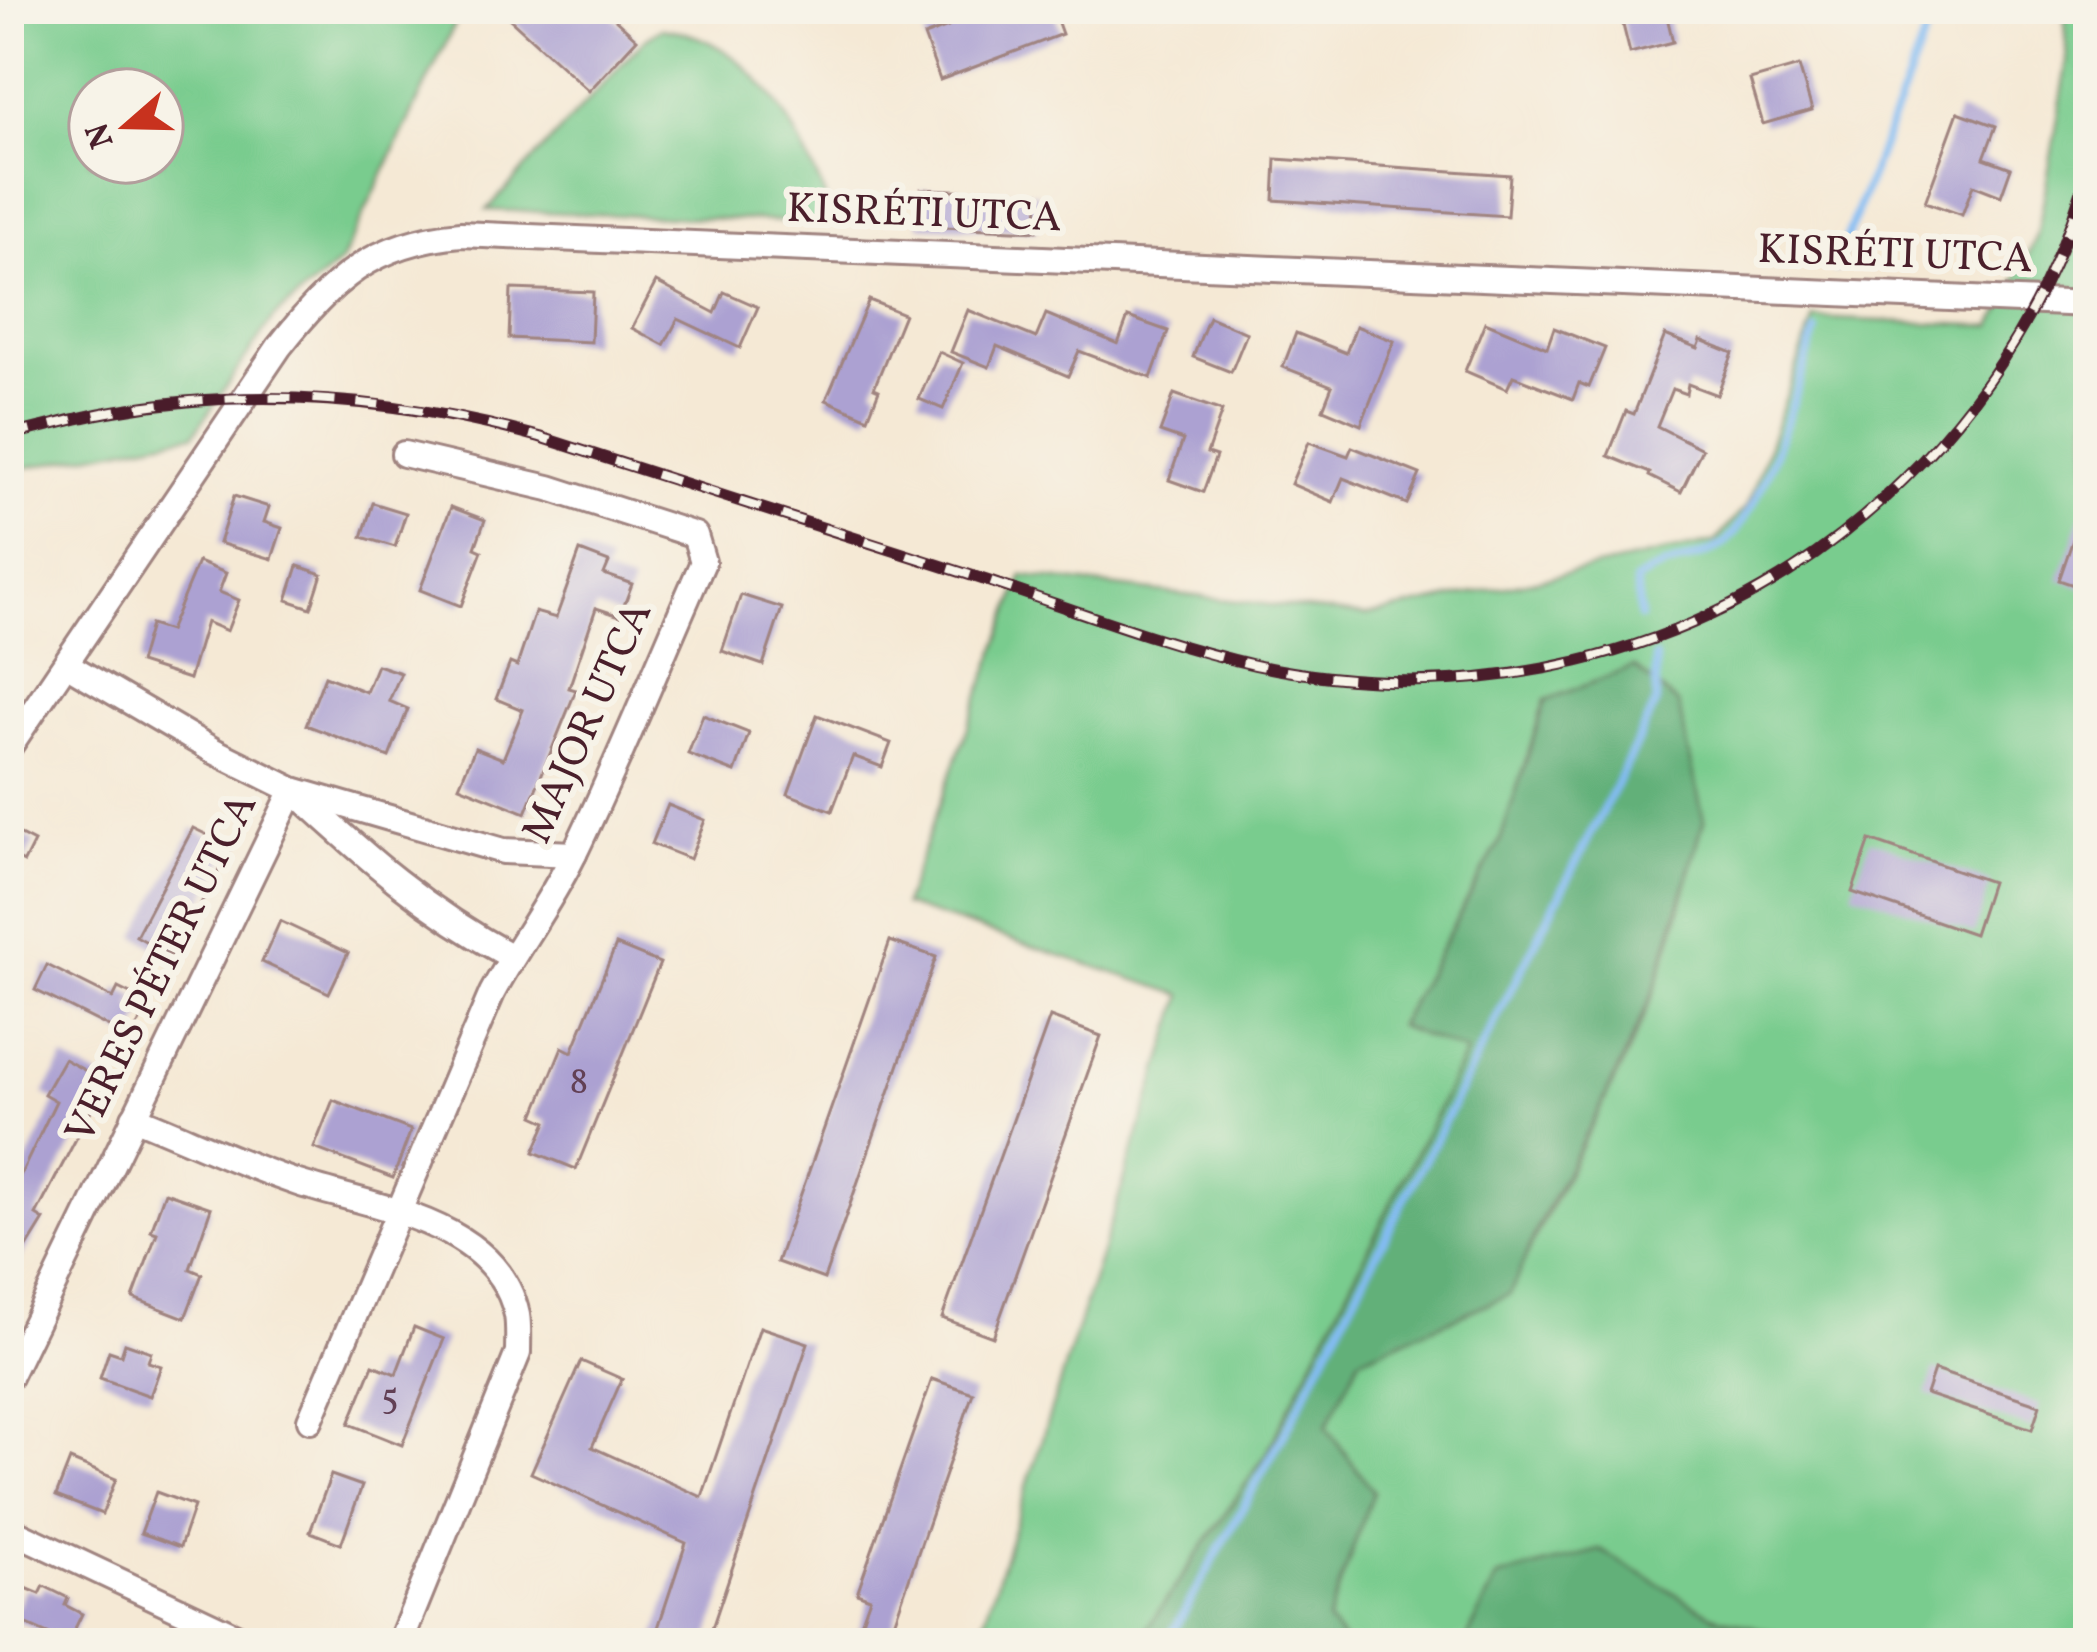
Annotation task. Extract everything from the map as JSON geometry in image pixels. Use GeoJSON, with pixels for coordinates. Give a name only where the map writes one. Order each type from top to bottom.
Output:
{"type":"FeatureCollection","features":[{"type":"Feature","properties":{"kind":"street","name":"KISRÉTI UTCA"},"geometry":{"type":"LineString","coordinates":[[9,747],[279,347],[356,267],[391,247],[427,237],[461,233],[2088,304]]}},
{"type":"Feature","properties":{"kind":"street","name":"MAJOR UTCA"},"geometry":{"type":"LineString","coordinates":[[310,1420],[512,957],[546,909],[574,854],[703,562],[695,535],[549,488],[404,454]]}},
{"type":"Feature","properties":{"kind":"street"},"geometry":{"type":"LineString","coordinates":[[66,664],[214,751],[292,790],[503,850],[574,854]]}},
{"type":"Feature","properties":{"kind":"street"},"geometry":{"type":"LineString","coordinates":[[292,790],[410,894],[451,924],[512,957]]}},
{"type":"Feature","properties":{"kind":"street","name":"VERES PÉTER UTCA"},"geometry":{"type":"LineString","coordinates":[[9,1377],[292,790]]}},
{"type":"Feature","properties":{"kind":"street"},"geometry":{"type":"LineString","coordinates":[[134,1117],[296,1182],[443,1228],[474,1250],[503,1283],[517,1314],[518,1353],[400,1643]]}},
{"type":"Feature","properties":{"kind":"street"},"geometry":{"type":"LineString","coordinates":[[9,1529],[251,1643]]}},
{"type":"Feature","properties":{"kind":"green space"},"geometry":{"type":"Polygon","coordinates":[[[9,9],[462,9],[341,262],[273,318],[194,434],[9,471],[9,9]]]}},
{"type":"Feature","properties":{"kind":"green space"},"geometry":{"type":"Polygon","coordinates":[[[2064,9],[2088,9],[2088,1643],[1812,1643],[1714,1616],[1600,1550],[1497,1578],[1465,1643],[1346,1643],[1327,1622],[1373,1491],[1326,1427],[1359,1358],[1510,1293],[1656,987],[1704,820],[1545,700],[1500,841],[1398,1025],[1466,1052],[1267,1453],[1137,1643],[977,1643],[1183,995],[903,905],[1023,576],[1366,616],[1715,542],[1748,504],[1814,318],[1993,326],[2037,236],[2068,61],[2064,9]]]}},
{"type":"Feature","properties":{"kind":"green space"},"geometry":{"type":"Polygon","coordinates":[[[662,28],[713,44],[770,93],[820,184],[827,223],[487,210],[644,40],[662,28]]]}},
{"type":"Feature","properties":{"kind":"green space"},"geometry":{"type":"Polygon","coordinates":[[[1634,667],[1678,704],[1704,820],[1656,986],[1542,1218],[1510,1294],[1360,1358],[1326,1427],[1373,1491],[1327,1622],[1346,1643],[1137,1643],[1267,1453],[1466,1052],[1398,1026],[1500,841],[1546,700],[1634,667]]]}},
{"type":"Feature","properties":{"kind":"green space"},"geometry":{"type":"Polygon","coordinates":[[[1600,1550],[1714,1616],[1812,1643],[1465,1643],[1497,1578],[1600,1550]]]}},
{"type":"Feature","properties":{"kind":"building"},"geometry":{"type":"Polygon","coordinates":[[[499,9],[604,9],[637,39],[589,91],[499,9]]]}},
{"type":"Feature","properties":{"kind":"building"},"geometry":{"type":"Polygon","coordinates":[[[977,9],[979,16],[999,9],[1053,9],[1062,34],[940,80],[924,36],[948,27],[944,15],[977,9]]]}},
{"type":"Feature","properties":{"kind":"building"},"geometry":{"type":"Polygon","coordinates":[[[1619,9],[1665,9],[1673,42],[1630,53],[1619,9]]]}},
{"type":"Feature","properties":{"kind":"building"},"geometry":{"type":"Polygon","coordinates":[[[1799,66],[1812,110],[1763,124],[1750,80],[1799,66]]]}},
{"type":"Feature","properties":{"kind":"building"},"geometry":{"type":"Polygon","coordinates":[[[1958,112],[1996,126],[1984,158],[2011,168],[2001,196],[1973,185],[1962,215],[1925,202],[1958,112]]]}},
{"type":"Feature","properties":{"kind":"building"},"geometry":{"type":"Polygon","coordinates":[[[1276,159],[1510,175],[1507,216],[1274,200],[1276,159]]]}},
{"type":"Feature","properties":{"kind":"building"},"geometry":{"type":"Polygon","coordinates":[[[921,189],[1038,193],[1037,231],[919,226],[921,189]]]}},
{"type":"Feature","properties":{"kind":"building"},"geometry":{"type":"Polygon","coordinates":[[[656,282],[715,313],[724,292],[758,307],[740,348],[678,319],[664,345],[632,328],[656,282]]]}},
{"type":"Feature","properties":{"kind":"building"},"geometry":{"type":"Polygon","coordinates":[[[511,289],[593,292],[591,342],[509,338],[511,289]]]}},
{"type":"Feature","properties":{"kind":"building"},"geometry":{"type":"Polygon","coordinates":[[[869,300],[904,314],[874,388],[879,390],[868,418],[826,400],[869,300]]]}},
{"type":"Feature","properties":{"kind":"building"},"geometry":{"type":"Polygon","coordinates":[[[968,310],[1036,338],[1046,314],[1118,344],[1128,317],[1168,331],[1151,378],[1079,351],[1068,376],[997,346],[989,367],[951,352],[968,310]]]}},
{"type":"Feature","properties":{"kind":"building"},"geometry":{"type":"Polygon","coordinates":[[[1209,317],[1247,333],[1231,372],[1193,357],[1209,317]]]}},
{"type":"Feature","properties":{"kind":"building"},"geometry":{"type":"Polygon","coordinates":[[[1485,322],[1547,348],[1554,328],[1605,348],[1589,387],[1579,383],[1573,399],[1513,376],[1507,389],[1465,371],[1485,322]]]}},
{"type":"Feature","properties":{"kind":"building"},"geometry":{"type":"Polygon","coordinates":[[[1356,326],[1394,341],[1361,425],[1323,409],[1332,386],[1283,367],[1296,333],[1346,353],[1356,326]]]}},
{"type":"Feature","properties":{"kind":"building"},"geometry":{"type":"Polygon","coordinates":[[[1665,335],[1698,348],[1701,340],[1733,353],[1717,395],[1688,384],[1686,394],[1672,389],[1657,426],[1702,449],[1681,492],[1608,456],[1626,411],[1634,414],[1665,335]]]}},
{"type":"Feature","properties":{"kind":"building"},"geometry":{"type":"Polygon","coordinates":[[[939,352],[963,363],[943,409],[919,399],[939,352]]]}},
{"type":"Feature","properties":{"kind":"building"},"geometry":{"type":"Polygon","coordinates":[[[1174,394],[1222,411],[1207,453],[1216,456],[1203,492],[1169,480],[1183,440],[1160,432],[1174,394]]]}},
{"type":"Feature","properties":{"kind":"building"},"geometry":{"type":"Polygon","coordinates":[[[1309,442],[1348,456],[1352,447],[1420,474],[1407,504],[1343,478],[1333,502],[1291,484],[1309,442]]]}},
{"type":"Feature","properties":{"kind":"building"},"geometry":{"type":"Polygon","coordinates":[[[234,496],[269,507],[264,522],[282,528],[272,559],[219,543],[234,496]]]}},
{"type":"Feature","properties":{"kind":"building"},"geometry":{"type":"Polygon","coordinates":[[[373,503],[406,513],[395,547],[362,537],[373,503]]]}},
{"type":"Feature","properties":{"kind":"building"},"geometry":{"type":"Polygon","coordinates":[[[2088,505],[2088,590],[2059,580],[2088,505]]]}},
{"type":"Feature","properties":{"kind":"building"},"geometry":{"type":"Polygon","coordinates":[[[451,507],[485,520],[475,548],[482,551],[461,606],[420,590],[451,507]]]}},
{"type":"Feature","properties":{"kind":"building"},"geometry":{"type":"Polygon","coordinates":[[[580,551],[609,562],[604,574],[632,584],[620,616],[596,608],[569,688],[576,690],[526,813],[459,786],[475,748],[503,759],[523,710],[496,699],[510,663],[517,666],[535,612],[556,618],[580,551]]]}},
{"type":"Feature","properties":{"kind":"building"},"geometry":{"type":"Polygon","coordinates":[[[198,562],[226,573],[219,592],[239,600],[227,631],[206,622],[189,679],[139,663],[150,625],[169,631],[198,562]]]}},
{"type":"Feature","properties":{"kind":"building"},"geometry":{"type":"Polygon","coordinates":[[[298,566],[322,574],[311,608],[287,600],[298,566]]]}},
{"type":"Feature","properties":{"kind":"building"},"geometry":{"type":"Polygon","coordinates":[[[741,595],[782,608],[763,665],[722,651],[741,595]]]}},
{"type":"Feature","properties":{"kind":"building"},"geometry":{"type":"Polygon","coordinates":[[[377,665],[401,673],[389,701],[408,709],[389,757],[306,725],[325,676],[366,692],[377,665]]]}},
{"type":"Feature","properties":{"kind":"building"},"geometry":{"type":"Polygon","coordinates":[[[703,715],[749,733],[735,772],[688,754],[703,715]]]}},
{"type":"Feature","properties":{"kind":"building"},"geometry":{"type":"Polygon","coordinates":[[[817,715],[891,743],[882,767],[853,756],[832,811],[788,794],[817,715]]]}},
{"type":"Feature","properties":{"kind":"building"},"geometry":{"type":"Polygon","coordinates":[[[668,805],[705,820],[690,859],[652,844],[668,805]]]}},
{"type":"Feature","properties":{"kind":"building"},"geometry":{"type":"Polygon","coordinates":[[[193,828],[232,847],[172,956],[136,936],[193,828]]]}},
{"type":"Feature","properties":{"kind":"building"},"geometry":{"type":"Polygon","coordinates":[[[9,829],[34,842],[24,862],[9,854],[9,829]]]}},
{"type":"Feature","properties":{"kind":"building"},"geometry":{"type":"Polygon","coordinates":[[[1870,840],[1991,882],[1974,934],[1852,892],[1870,840]]]}},
{"type":"Feature","properties":{"kind":"building"},"geometry":{"type":"Polygon","coordinates":[[[280,921],[348,953],[329,993],[262,962],[280,921]]]}},
{"type":"Feature","properties":{"kind":"building"},"geometry":{"type":"Polygon","coordinates":[[[890,941],[936,957],[824,1279],[777,1262],[890,941]]]}},
{"type":"Feature","properties":{"kind":"building"},"geometry":{"type":"Polygon","coordinates":[[[616,945],[660,963],[576,1169],[534,1152],[547,1122],[534,1116],[562,1047],[572,1052],[616,945]]]}},
{"type":"Feature","properties":{"kind":"building"},"geometry":{"type":"Polygon","coordinates":[[[47,965],[113,998],[118,988],[136,997],[131,1007],[144,1013],[131,1038],[35,990],[47,965]]]}},
{"type":"Feature","properties":{"kind":"building"},"geometry":{"type":"Polygon","coordinates":[[[1050,1017],[1101,1036],[993,1337],[942,1318],[1050,1017]]]}},
{"type":"Feature","properties":{"kind":"building"},"geometry":{"type":"Polygon","coordinates":[[[64,1059],[106,1082],[36,1215],[44,1220],[9,1277],[9,1199],[56,1101],[44,1094],[64,1059]]]}},
{"type":"Feature","properties":{"kind":"building"},"geometry":{"type":"Polygon","coordinates":[[[333,1100],[411,1130],[393,1178],[314,1148],[333,1100]]]}},
{"type":"Feature","properties":{"kind":"building"},"geometry":{"type":"Polygon","coordinates":[[[165,1192],[211,1208],[190,1269],[202,1274],[185,1318],[133,1298],[157,1233],[151,1231],[165,1192]]]}},
{"type":"Feature","properties":{"kind":"building"},"geometry":{"type":"Polygon","coordinates":[[[414,1327],[444,1339],[402,1445],[349,1424],[373,1365],[396,1374],[414,1327]]]}},
{"type":"Feature","properties":{"kind":"building"},"geometry":{"type":"Polygon","coordinates":[[[760,1327],[808,1343],[707,1643],[653,1643],[686,1543],[531,1473],[581,1361],[622,1379],[592,1447],[702,1497],[760,1327]]]}},
{"type":"Feature","properties":{"kind":"building"},"geometry":{"type":"Polygon","coordinates":[[[125,1343],[151,1352],[148,1362],[161,1366],[150,1396],[100,1378],[109,1351],[121,1355],[125,1343]]]}},
{"type":"Feature","properties":{"kind":"building"},"geometry":{"type":"Polygon","coordinates":[[[1934,1370],[2040,1405],[2032,1429],[1926,1394],[1934,1370]]]}},
{"type":"Feature","properties":{"kind":"building"},"geometry":{"type":"Polygon","coordinates":[[[932,1379],[973,1393],[887,1643],[854,1643],[870,1598],[857,1593],[932,1379]]]}},
{"type":"Feature","properties":{"kind":"building"},"geometry":{"type":"Polygon","coordinates":[[[70,1460],[116,1479],[102,1514],[56,1496],[70,1460]]]}},
{"type":"Feature","properties":{"kind":"building"},"geometry":{"type":"Polygon","coordinates":[[[331,1475],[362,1486],[341,1544],[310,1532],[331,1475]]]}},
{"type":"Feature","properties":{"kind":"building"},"geometry":{"type":"Polygon","coordinates":[[[156,1492],[194,1506],[180,1547],[141,1533],[156,1492]]]}},
{"type":"Feature","properties":{"kind":"building"},"geometry":{"type":"Polygon","coordinates":[[[44,1586],[68,1598],[65,1605],[82,1614],[68,1643],[12,1618],[26,1588],[40,1594],[44,1586]]]}},
{"type":"Feature","properties":{"kind":"waterway"},"geometry":{"type":"LineString","coordinates":[[1835,268],[1935,9]]}},
{"type":"Feature","properties":{"kind":"waterway"},"geometry":{"type":"LineString","coordinates":[[1640,617],[1636,581],[1722,545],[1752,506],[1778,446],[1816,331]]}},
{"type":"Feature","properties":{"kind":"waterway"},"geometry":{"type":"LineString","coordinates":[[1167,1643],[1290,1423],[1626,765],[1656,702],[1655,658]]}},
{"type":"Feature","properties":{"kind":"railway"},"geometry":{"type":"LineString","coordinates":[[9,435],[108,412],[218,399],[326,400],[433,413],[540,437],[1150,636],[1255,665],[1336,678],[1417,681],[1498,676],[1577,661],[1655,638],[1729,606],[1799,565],[1864,516],[1939,442],[2003,359],[2053,267],[2088,167]]}}]}
